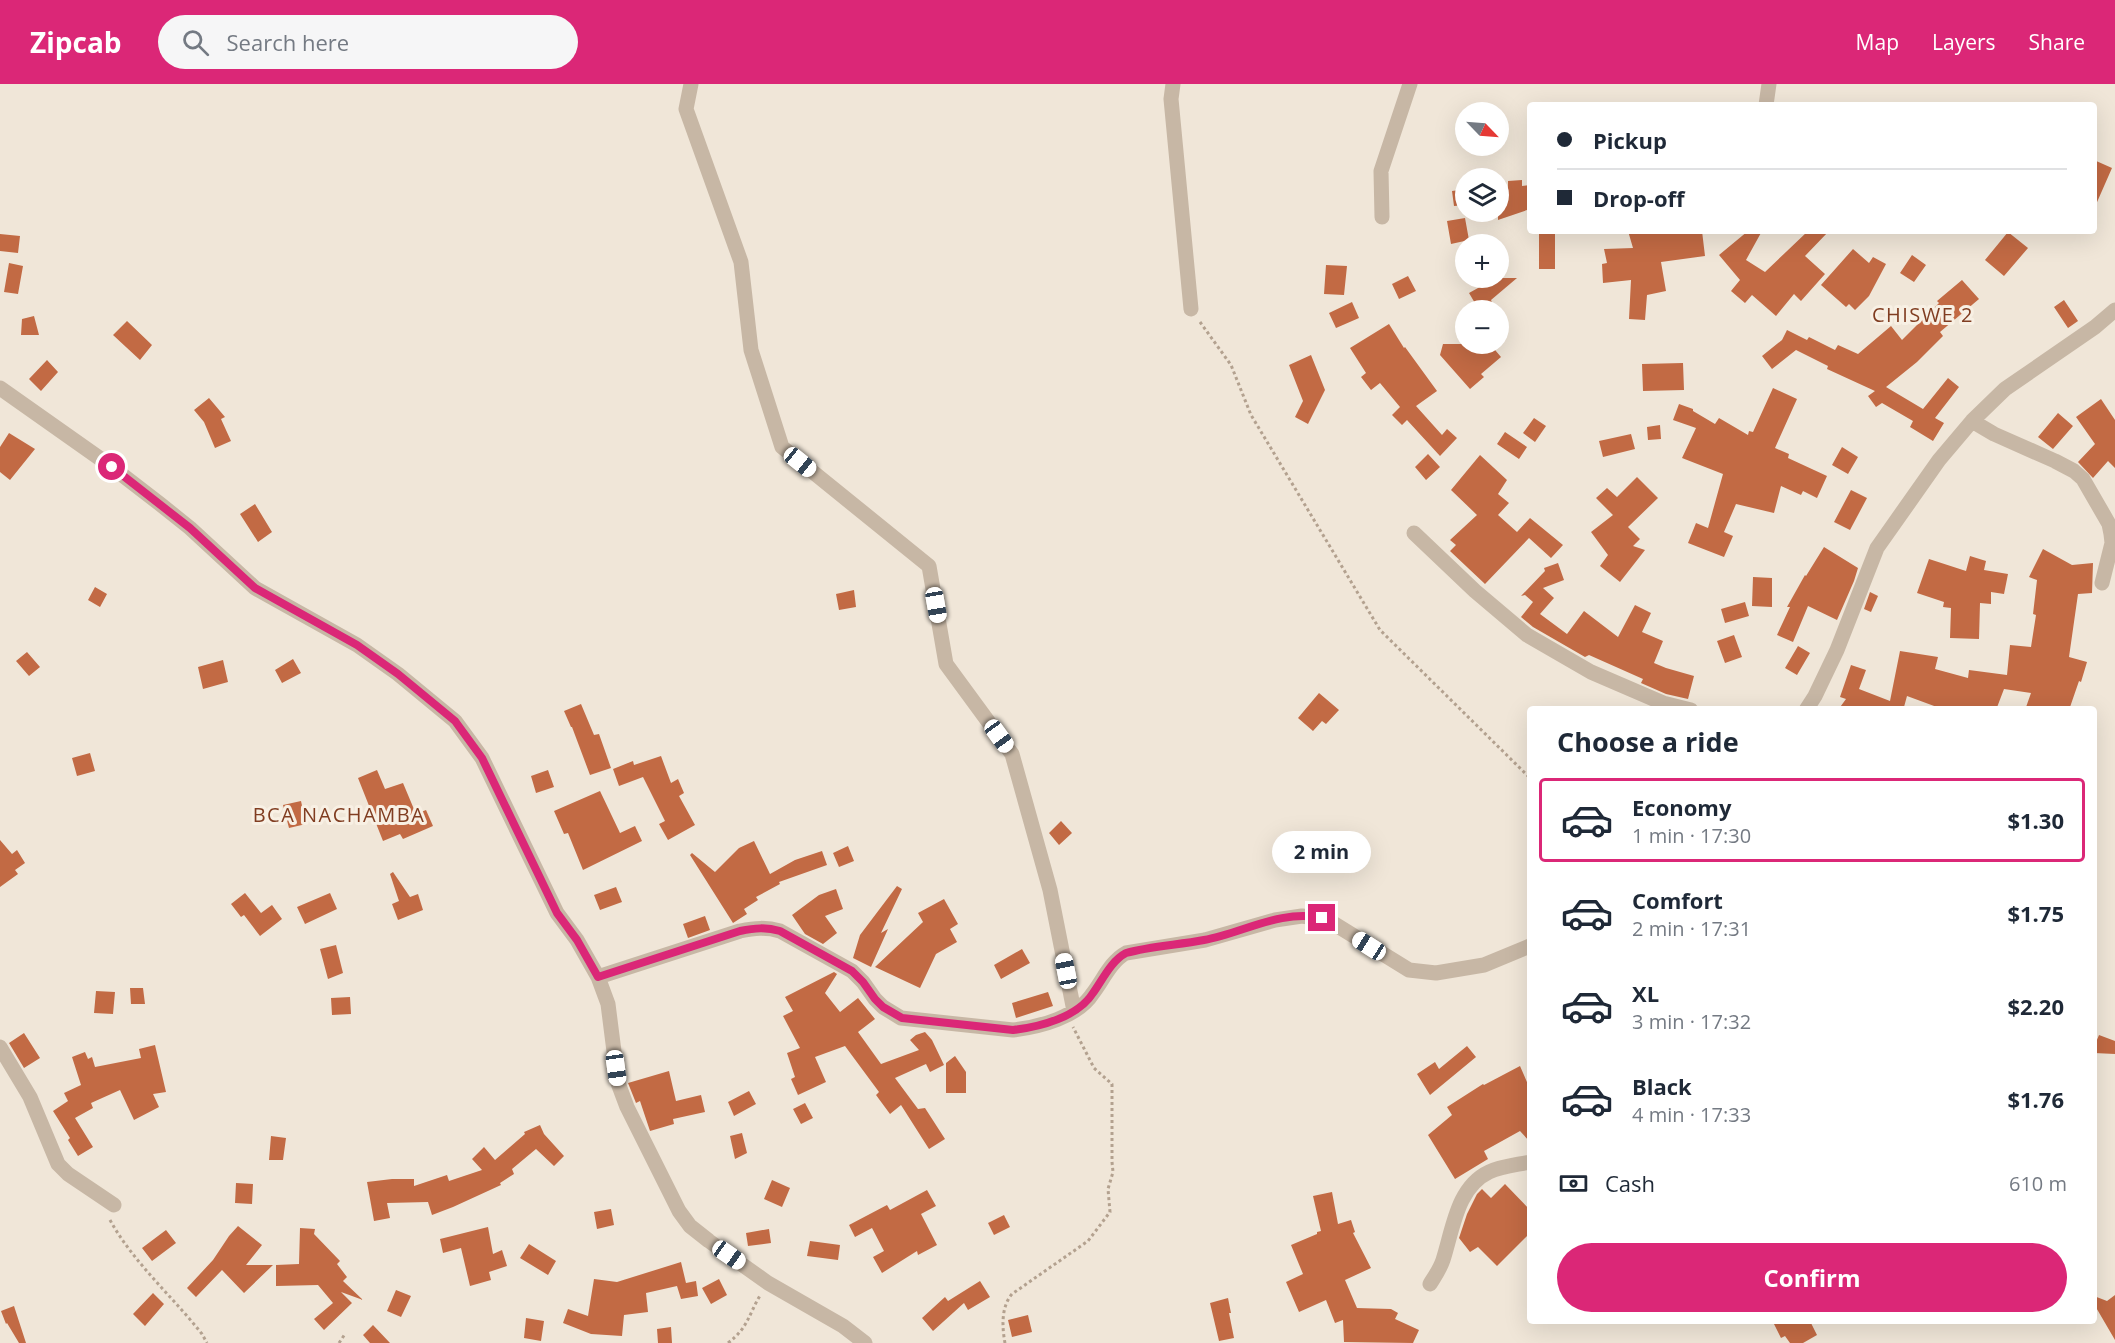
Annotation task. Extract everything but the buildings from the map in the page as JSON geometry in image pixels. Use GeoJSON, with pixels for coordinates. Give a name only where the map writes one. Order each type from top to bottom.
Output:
{"type":"FeatureCollection","features":[{"type":"Feature","properties":{"kind":"street"},"geometry":{"type":"LineString","coordinates":[[691,84],[686,109],[741,262],[751,350],[782,447],[928,566],[946,664],[1012,754],[1050,890],[1074,1011]]}},
{"type":"Feature","properties":{"kind":"street"},"geometry":{"type":"LineString","coordinates":[[1173,84],[1171,99],[1191,309]]}},
{"type":"Feature","properties":{"kind":"street"},"geometry":{"type":"LineString","coordinates":[[1382,217],[1381,171],[1410,84]]}},
{"type":"Feature","properties":{"kind":"street"},"geometry":{"type":"LineString","coordinates":[[1766,102],[1769,84]]}},
{"type":"Feature","properties":{"kind":"street"},"geometry":{"type":"LineString","coordinates":[[1809,706],[1836,650],[1877,548],[1939,460],[1972,421],[2016,380],[2095,327],[2115,310]]}},
{"type":"Feature","properties":{"kind":"street"},"geometry":{"type":"LineString","coordinates":[[0,388],[160,504],[199,536],[255,588],[357,645],[455,721],[482,758],[557,913],[577,940],[598,977],[608,1004],[618,1083],[627,1107],[680,1211],[697,1231],[768,1282],[843,1326],[865,1343]]}},
{"type":"Feature","properties":{"kind":"street"},"geometry":{"type":"LineString","coordinates":[[1972,421],[1994,434],[2055,461],[2074,471],[2083,479],[2109,524],[2111,534],[2112,543],[2102,583]]}},
{"type":"Feature","properties":{"kind":"street"},"geometry":{"type":"LineString","coordinates":[[1414,533],[1475,591],[1527,635],[1591,672],[1675,706]]}},
{"type":"Feature","properties":{"kind":"street"},"geometry":{"type":"LineString","coordinates":[[598,977],[740,931],[757,927],[768,928],[780,931],[852,971],[883,1007],[902,1018],[1013,1030],[1027,1028],[1082,1007],[1116,960],[1126,953],[1205,940],[1275,920],[1302,916],[1328,920],[1409,970],[1436,973],[1484,965],[1527,947]]}},
{"type":"Feature","properties":{"kind":"street"},"geometry":{"type":"LineString","coordinates":[[0,1047],[30,1098],[58,1164],[68,1174],[114,1205]]}},
{"type":"Feature","properties":{"kind":"street"},"geometry":{"type":"LineString","coordinates":[[1430,1284],[1439,1270],[1453,1223],[1468,1188],[1480,1177],[1494,1170],[1527,1163]]}},
{"type":"Feature","properties":{"kind":"path"},"geometry":{"type":"LineString","coordinates":[[1191,309],[1230,365],[1251,415],[1380,630],[1527,775]]}},
{"type":"Feature","properties":{"kind":"path"},"geometry":{"type":"LineString","coordinates":[[1005,1343],[1002,1329],[1006,1300],[1088,1241],[1110,1212],[1108,1189],[1113,1172],[1112,1084],[1094,1068],[1071,1023],[1074,1011]]}},
{"type":"Feature","properties":{"kind":"path"},"geometry":{"type":"LineString","coordinates":[[93,1191],[116,1231],[179,1305],[207,1343]]}},
{"type":"Feature","properties":{"kind":"path"},"geometry":{"type":"LineString","coordinates":[[728,1343],[741,1333],[768,1282]]}},
{"type":"Feature","properties":{"kind":"path"},"geometry":{"type":"LineString","coordinates":[[339,1343],[345,1334]]}},
{"type":"Feature","properties":{"kind":"district","name":"CHISWE 2"},"geometry":{"type":"Point","coordinates":[1923,315]}},
{"type":"Feature","properties":{"kind":"district","name":"BCA NACHAMBA"},"geometry":{"type":"Point","coordinates":[339,815]}},
{"type":"Feature","properties":{"kind":"route"},"geometry":{"type":"LineString","coordinates":[[112,467],[190,528],[255,588],[357,645],[398,674],[455,721],[482,758],[512,815],[557,913],[577,940],[598,977],[740,931],[757,927],[768,928],[780,931],[852,971],[875,999],[894,1015],[909,1020],[944,1021],[1013,1030],[1057,1019],[1082,1007],[1116,960],[1126,953],[1143,948],[1205,940],[1275,920],[1302,916],[1322,918]]}}]}
